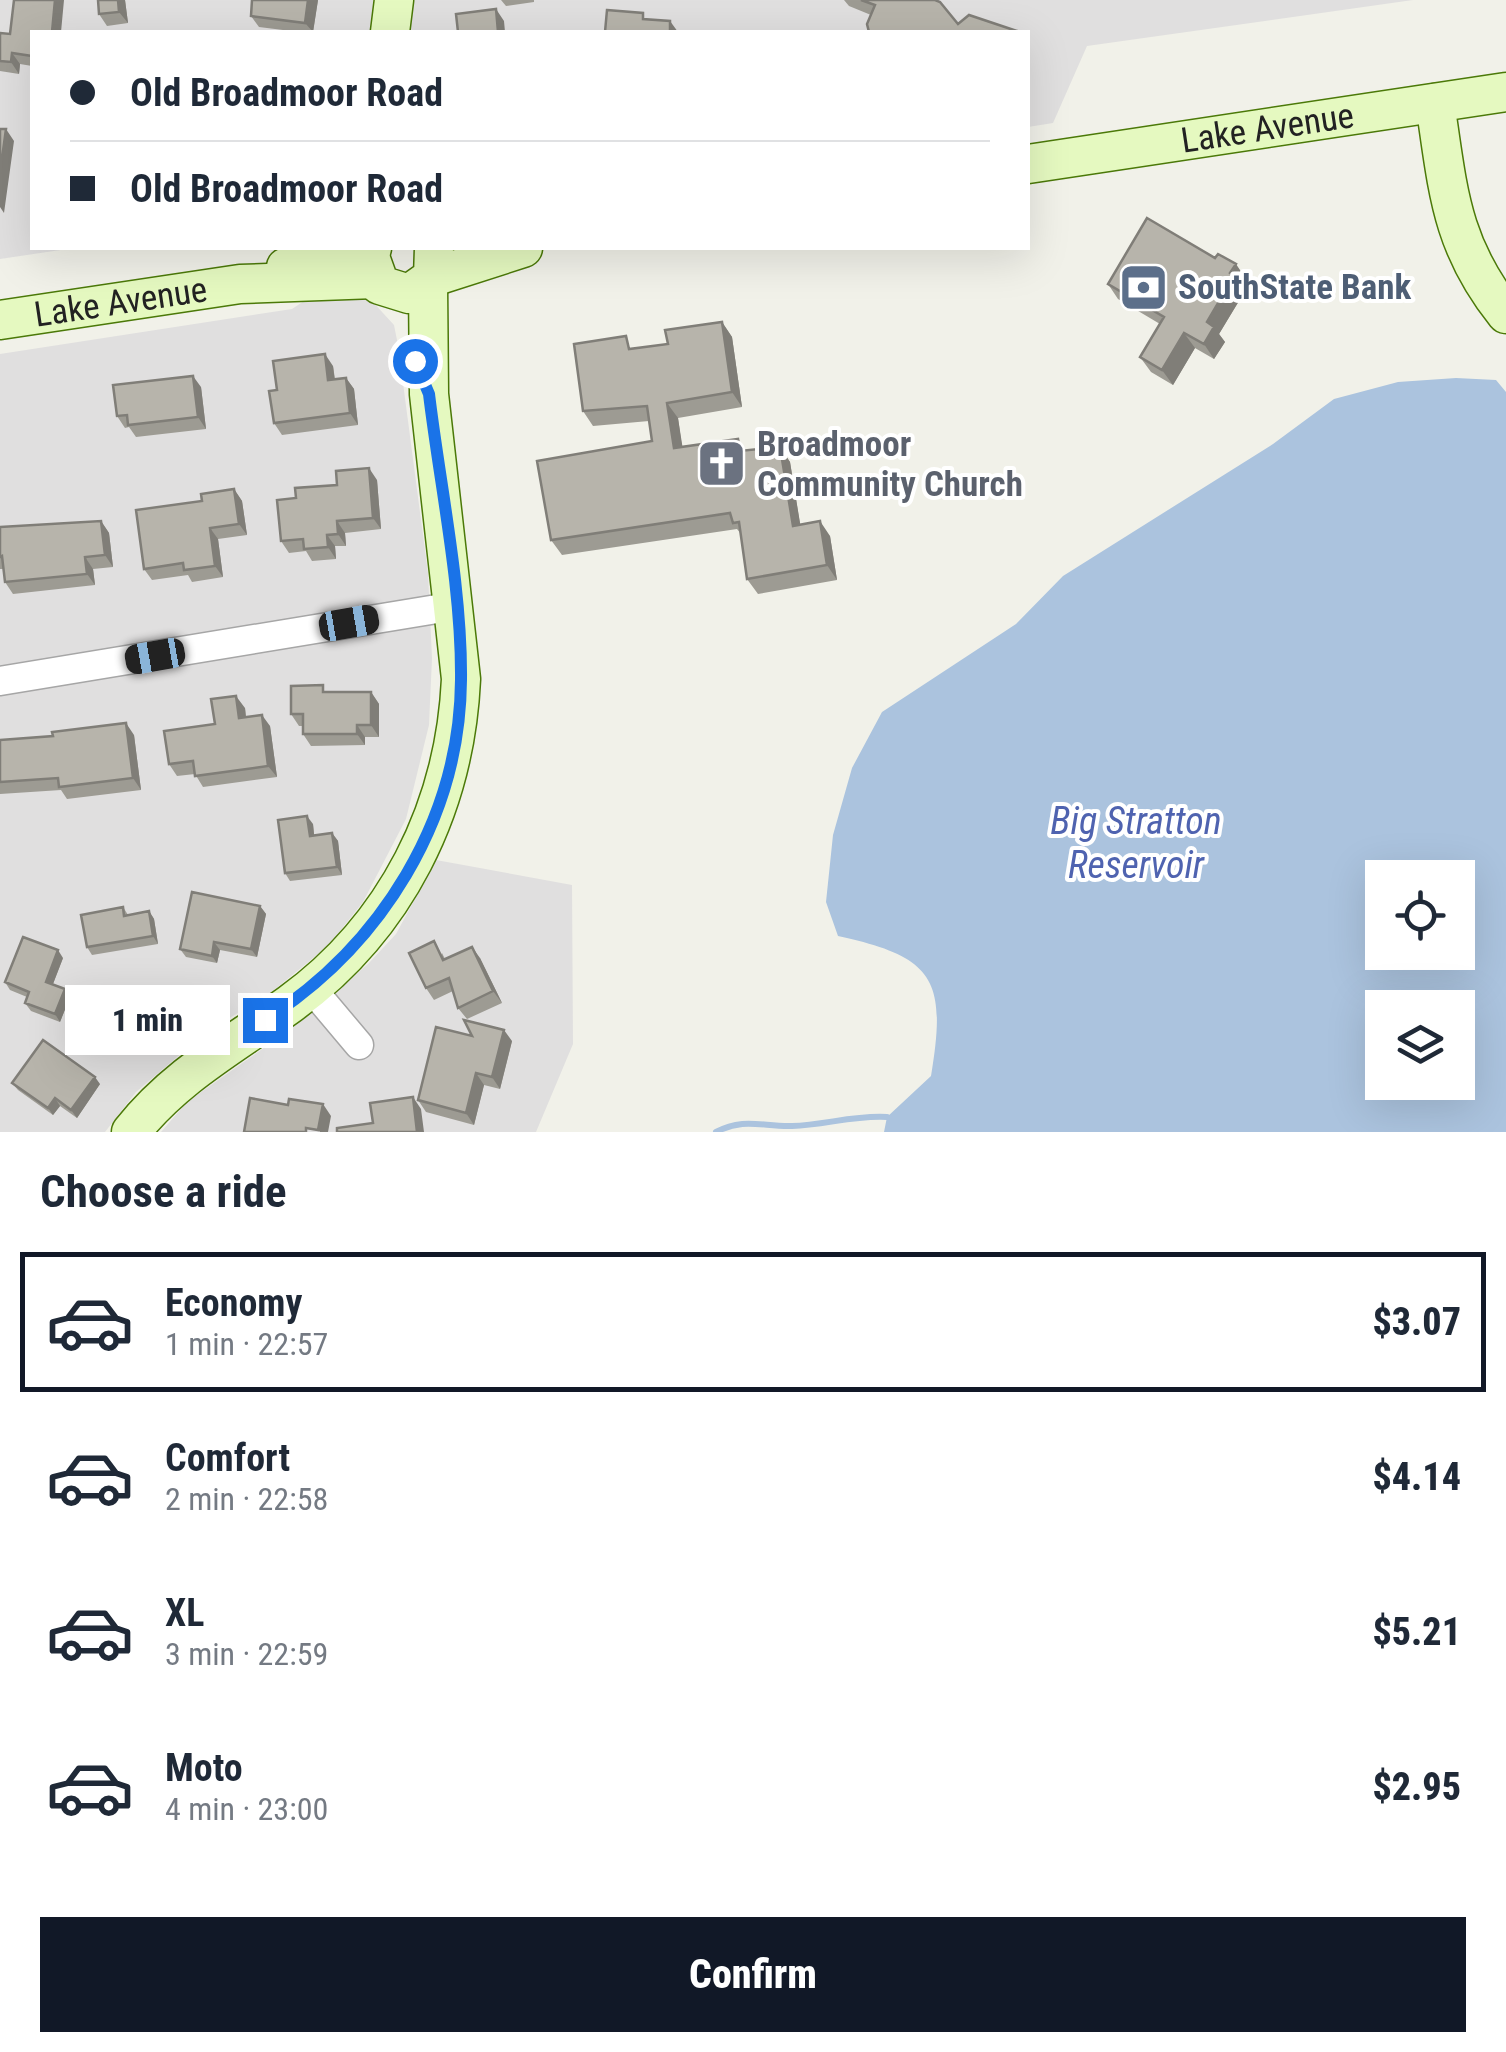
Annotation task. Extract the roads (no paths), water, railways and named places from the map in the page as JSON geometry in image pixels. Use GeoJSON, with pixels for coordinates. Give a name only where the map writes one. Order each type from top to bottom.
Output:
{"type":"FeatureCollection","features":[{"type":"Feature","properties":{"kind":"street"},"geometry":{"type":"LineString","coordinates":[[390,30],[394,0]]}},
{"type":"Feature","properties":{"kind":"street","name":"Lake Avenue"},"geometry":{"type":"LineString","coordinates":[[1030,164],[1506,92]]}},
{"type":"Feature","properties":{"kind":"street"},"geometry":{"type":"LineString","coordinates":[[1436,103],[1450,202],[1465,253],[1506,314]]}},
{"type":"Feature","properties":{"kind":"street"},"geometry":{"type":"LineString","coordinates":[[131,1132],[156,1100],[195,1067],[311,988],[381,918],[428,831],[459,716],[455,606],[429,394],[432,269],[514,250]]}},
{"type":"Feature","properties":{"kind":"street","name":"Lake Avenue"},"geometry":{"type":"LineString","coordinates":[[0,320],[240,284],[298,263],[376,266],[408,294],[432,269]]}},
{"type":"Feature","properties":{"kind":"street"},"geometry":{"type":"LineString","coordinates":[[376,266],[429,394]]}},
{"type":"Feature","properties":{"kind":"street"},"geometry":{"type":"LineString","coordinates":[[0,682],[455,606]]}},
{"type":"Feature","properties":{"kind":"street"},"geometry":{"type":"LineString","coordinates":[[311,988],[359,1045]]}},
{"type":"Feature","properties":{"kind":"water","name":"Big Stratton Reservoir"},"geometry":{"type":"Polygon","coordinates":[[[1456,378],[1496,380],[1506,392],[1506,1132],[884,1132],[887,1117],[931,1076],[937,1017],[934,995],[927,978],[914,964],[896,953],[838,936],[826,902],[833,835],[852,768],[882,712],[1016,624],[1063,576],[1273,444],[1334,399],[1398,382],[1456,378]]]}},
{"type":"Feature","properties":{"kind":"waterway"},"geometry":{"type":"LineString","coordinates":[[716,1132],[745,1124],[792,1126],[887,1117]]}},
{"type":"Feature","properties":{"kind":"place","name":"SouthState Bank"},"geometry":{"type":"Point","coordinates":[1143,287]}},
{"type":"Feature","properties":{"kind":"place","name":"Broadmoor Community Church"},"geometry":{"type":"Point","coordinates":[722,464]}}]}
